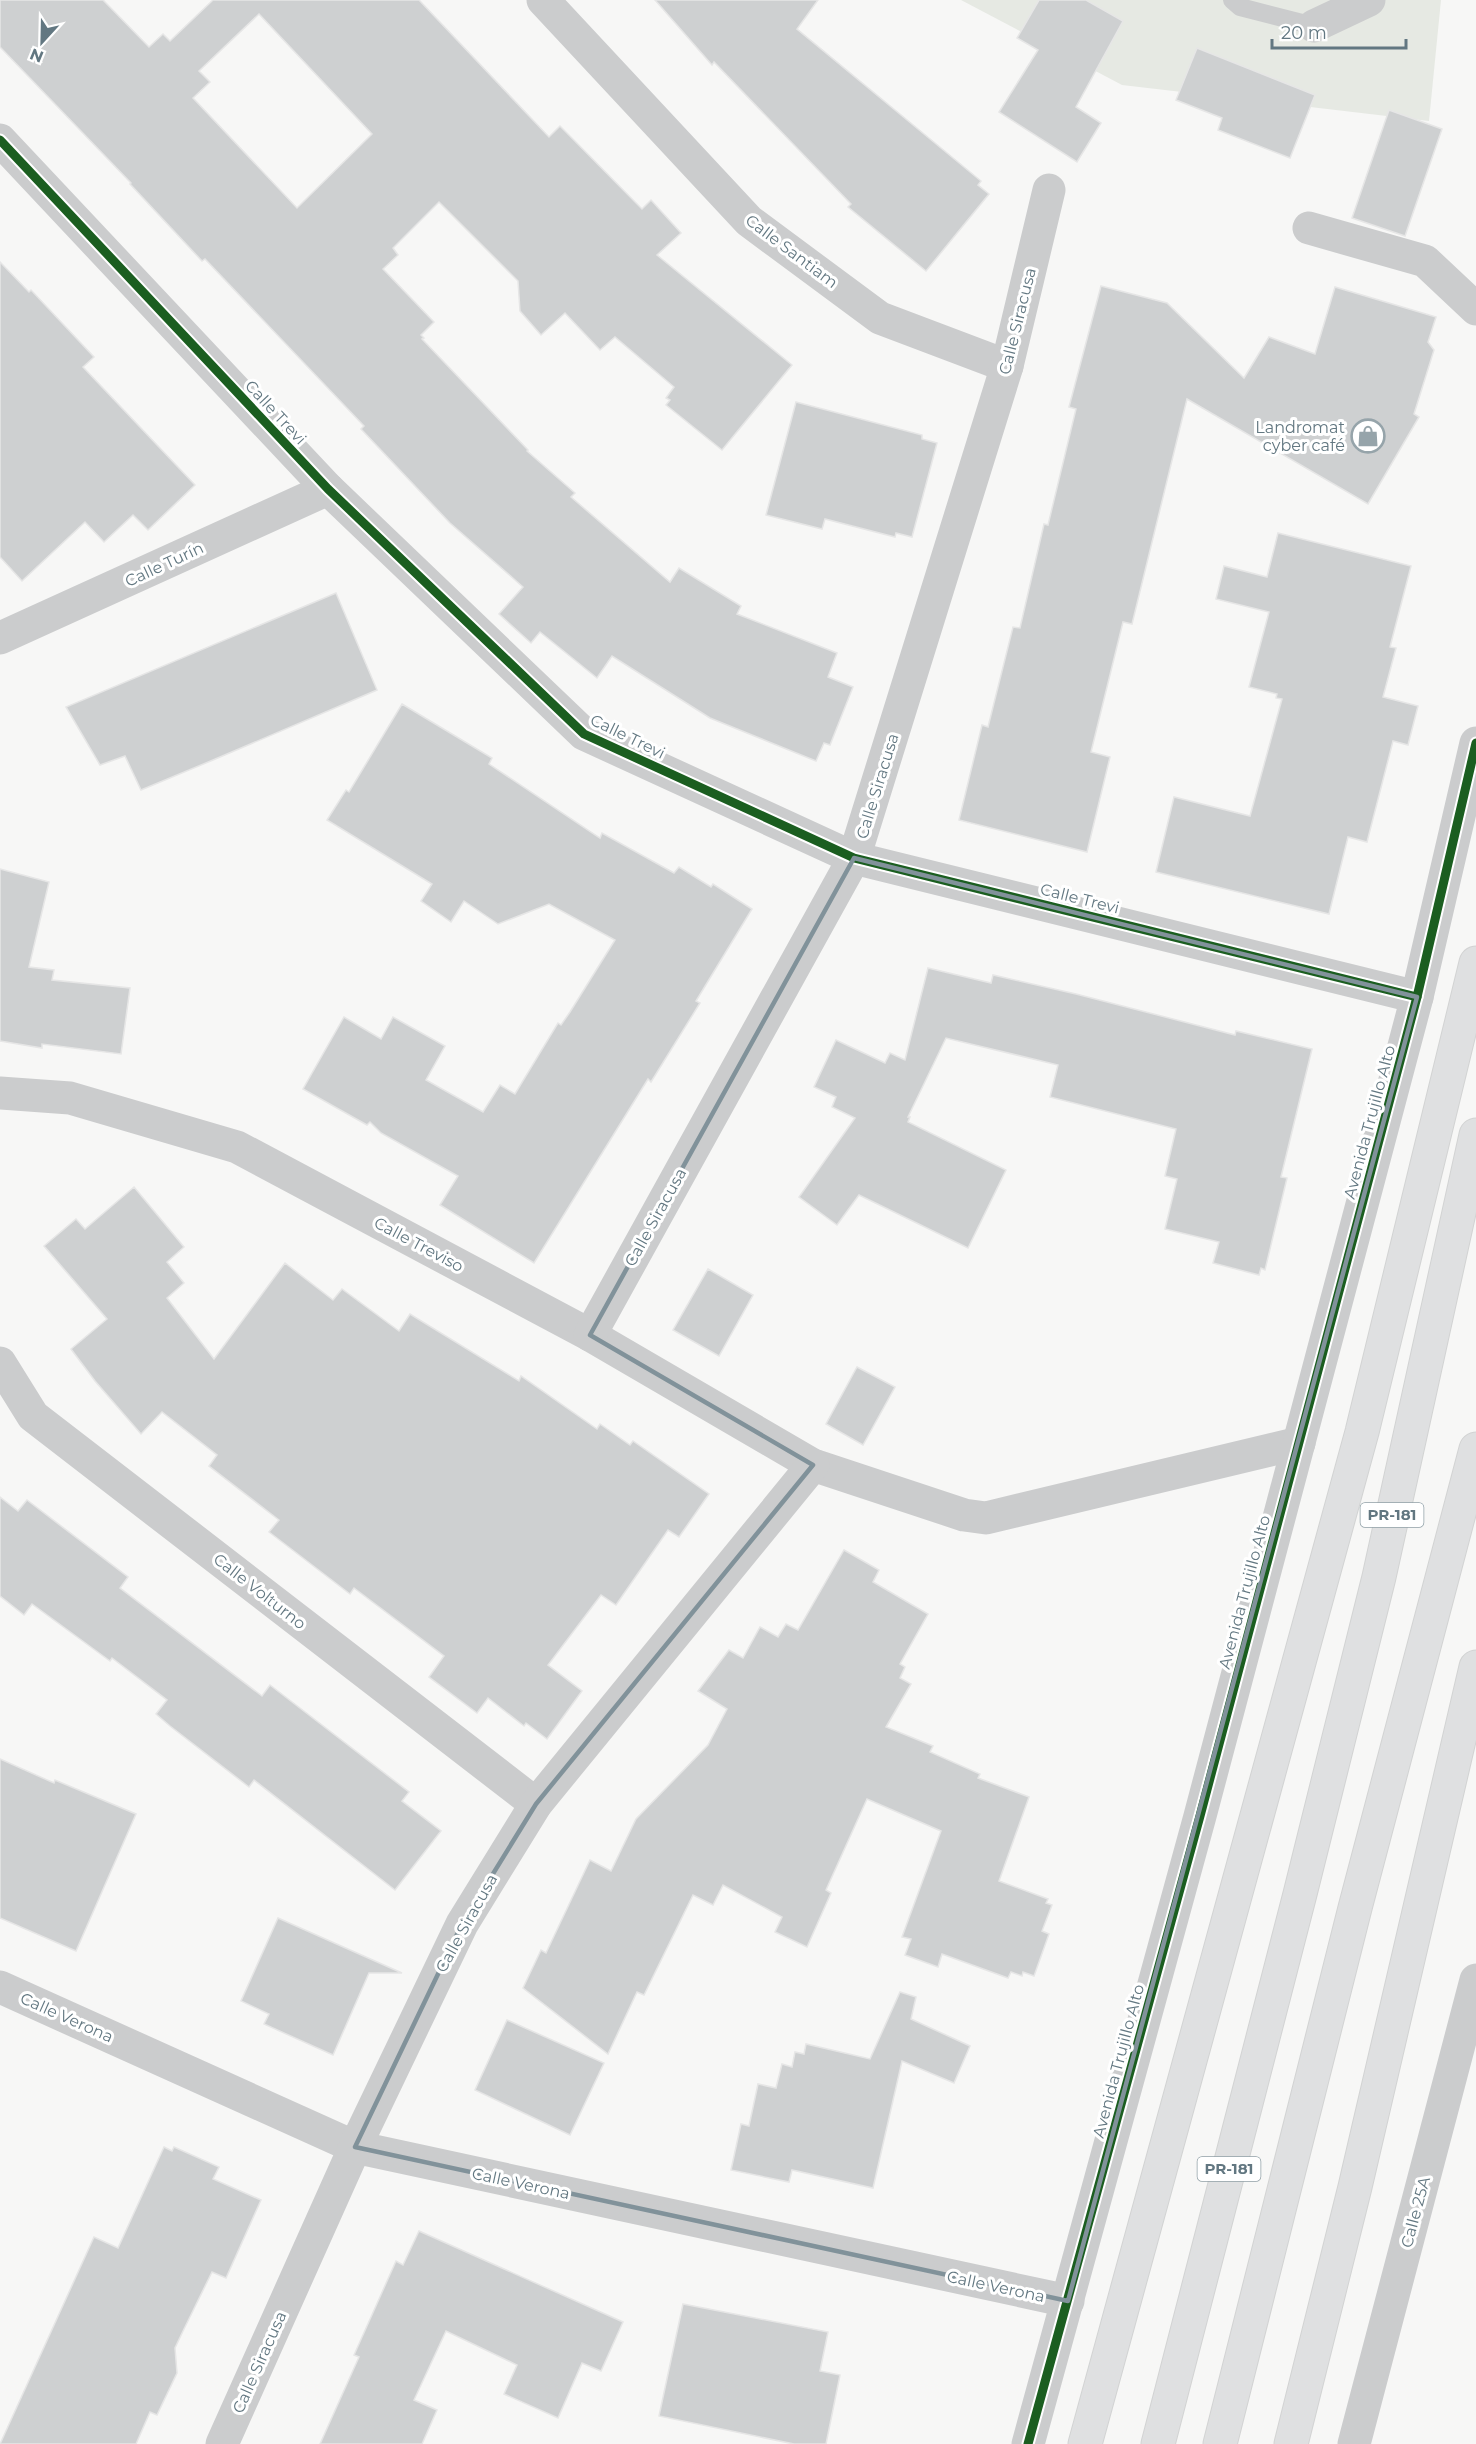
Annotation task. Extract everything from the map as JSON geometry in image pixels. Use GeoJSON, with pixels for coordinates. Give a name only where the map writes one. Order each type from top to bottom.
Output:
{"type":"FeatureCollection","features":[{"type":"Feature","properties":{"kind":"highway"},"geometry":{"type":"LineString","coordinates":[[1085,2444],[1362,1432],[1476,963]]}},
{"type":"Feature","properties":{"kind":"highway","name":"PR-181"},"geometry":{"type":"LineString","coordinates":[[1158,2444],[1379,1577],[1476,1135]]}},
{"type":"Feature","properties":{"kind":"highway"},"geometry":{"type":"LineString","coordinates":[[1221,2444],[1355,1908],[1476,1449]]}},
{"type":"Feature","properties":{"kind":"highway"},"geometry":{"type":"LineString","coordinates":[[1291,2444],[1355,2187],[1476,1667]]}},
{"type":"Feature","properties":{"kind":"street","name":"Calle Santiam"},"geometry":{"type":"LineString","coordinates":[[543,0],[749,221],[880,318],[1007,366]]}},
{"type":"Feature","properties":{"kind":"street"},"geometry":{"type":"LineString","coordinates":[[1314,26],[1369,0]]}},
{"type":"Feature","properties":{"kind":"street","name":"Calle Trevi"},"geometry":{"type":"LineString","coordinates":[[0,140],[328,489],[584,734],[854,858],[1417,997]]}},
{"type":"Feature","properties":{"kind":"street","name":"Calle Siracusa"},"geometry":{"type":"LineString","coordinates":[[590,1335],[854,858],[1007,366],[1049,190]]}},
{"type":"Feature","properties":{"kind":"street"},"geometry":{"type":"LineString","coordinates":[[1309,228],[1425,261],[1476,309]]}},
{"type":"Feature","properties":{"kind":"street","name":"Calle Turín"},"geometry":{"type":"LineString","coordinates":[[0,638],[328,489]]}},
{"type":"Feature","properties":{"kind":"street","name":"Avenida Trujillo Alto"},"geometry":{"type":"LineString","coordinates":[[1028,2444],[1299,1443],[1417,997],[1476,743]]}},
{"type":"Feature","properties":{"kind":"street","name":"Calle Treviso"},"geometry":{"type":"LineString","coordinates":[[0,1093],[70,1098],[237,1147],[590,1335],[813,1465],[964,1515],[986,1518],[1299,1443]]}},
{"type":"Feature","properties":{"kind":"street","name":"Calle Volturno"},"geometry":{"type":"LineString","coordinates":[[0,1363],[33,1416],[536,1804]]}},
{"type":"Feature","properties":{"kind":"street","name":"Calle Siracusa"},"geometry":{"type":"LineString","coordinates":[[222,2444],[355,2146],[462,1924],[536,1804],[813,1465]]}},
{"type":"Feature","properties":{"kind":"street","name":"Calle 25A"},"geometry":{"type":"LineString","coordinates":[[1354,2444],[1476,1980]]}},
{"type":"Feature","properties":{"kind":"street","name":"Calle Verona"},"geometry":{"type":"LineString","coordinates":[[0,1987],[355,2146],[1068,2301]]}},
{"type":"Feature","properties":{"kind":"lane"},"geometry":{"type":"LineString","coordinates":[[1232,0],[1240,7],[1314,26]]}},
{"type":"Feature","properties":{"kind":"highlighted area"},"geometry":{"type":"Polygon","coordinates":[[[854,858],[1417,997],[1068,2301],[355,2147],[462,1924],[536,1804],[813,1465],[590,1335],[854,858]]]}},
{"type":"Feature","properties":{"kind":"shaded area"},"geometry":{"type":"Polygon","coordinates":[[[961,0],[1441,0],[1429,121],[1122,85],[961,0]]]}},
{"type":"Feature","properties":{"kind":"building"},"geometry":{"type":"Polygon","coordinates":[[[0,0],[103,0],[149,47],[163,34],[170,41],[213,0],[419,0],[549,137],[560,126],[642,209],[651,200],[681,233],[657,255],[792,365],[722,450],[666,405],[670,400],[666,398],[674,387],[615,337],[600,350],[565,313],[541,335],[520,311],[518,281],[439,202],[393,248],[398,255],[383,269],[434,322],[421,335],[424,338],[422,339],[527,451],[575,493],[571,497],[670,582],[679,568],[741,606],[737,614],[837,653],[828,677],[853,687],[830,745],[824,743],[816,761],[710,718],[612,656],[597,678],[540,632],[531,643],[499,614],[523,587],[450,523],[361,429],[364,426],[205,259],[202,261],[131,183],[0,47],[0,0]],[[259,14],[199,71],[210,82],[193,98],[297,208],[372,134],[259,14]]]}},
{"type":"Feature","properties":{"kind":"building"},"geometry":{"type":"Polygon","coordinates":[[[655,0],[818,0],[797,29],[981,181],[978,185],[989,194],[926,271],[848,207],[851,204],[714,62],[712,65],[655,0]]]}},
{"type":"Feature","properties":{"kind":"building"},"geometry":{"type":"Polygon","coordinates":[[[1039,0],[1086,0],[1123,21],[1076,107],[1101,123],[1077,162],[999,112],[1038,50],[1017,38],[1039,0]]]}},
{"type":"Feature","properties":{"kind":"building"},"geometry":{"type":"Polygon","coordinates":[[[1197,48],[1315,95],[1290,158],[1218,130],[1222,118],[1176,100],[1197,48]]]}},
{"type":"Feature","properties":{"kind":"building"},"geometry":{"type":"Polygon","coordinates":[[[1389,110],[1442,129],[1405,236],[1352,218],[1389,110]]]}},
{"type":"Feature","properties":{"kind":"building"},"geometry":{"type":"Polygon","coordinates":[[[0,262],[29,292],[31,290],[94,357],[83,367],[195,485],[148,530],[133,515],[104,542],[85,522],[22,581],[0,557],[0,262]]]}},
{"type":"Feature","properties":{"kind":"building"},"geometry":{"type":"Polygon","coordinates":[[[1101,286],[1167,303],[1244,378],[1269,337],[1315,354],[1335,287],[1436,317],[1428,342],[1434,350],[1414,414],[1419,417],[1368,504],[1187,399],[1132,624],[1123,622],[1091,752],[1110,757],[1087,852],[959,820],[982,725],[988,727],[1013,627],[1020,628],[1044,524],[1048,525],[1076,409],[1069,407],[1101,286]]]}},
{"type":"Feature","properties":{"kind":"building"},"geometry":{"type":"Polygon","coordinates":[[[796,402],[922,435],[922,439],[937,443],[912,537],[896,533],[895,537],[825,519],[822,529],[766,515],[796,402]]]}},
{"type":"Feature","properties":{"kind":"building"},"geometry":{"type":"Polygon","coordinates":[[[1278,533],[1411,566],[1390,647],[1396,648],[1383,697],[1418,706],[1408,745],[1393,741],[1367,842],[1348,837],[1329,914],[1156,872],[1174,797],[1250,816],[1282,699],[1276,698],[1277,694],[1249,687],[1269,612],[1216,599],[1224,566],[1267,577],[1278,533]]]}},
{"type":"Feature","properties":{"kind":"building"},"geometry":{"type":"Polygon","coordinates":[[[336,593],[377,690],[213,760],[141,790],[125,756],[100,765],[66,707],[336,593]]]}},
{"type":"Feature","properties":{"kind":"building"},"geometry":{"type":"Polygon","coordinates":[[[402,704],[492,758],[489,764],[600,838],[602,833],[674,873],[679,867],[711,887],[713,884],[752,909],[696,1001],[700,1003],[651,1082],[648,1079],[534,1263],[440,1205],[458,1176],[381,1133],[370,1122],[367,1125],[303,1089],[344,1017],[381,1039],[393,1017],[445,1046],[426,1080],[483,1112],[500,1085],[515,1094],[558,1023],[561,1025],[570,1012],[615,940],[549,904],[498,924],[464,901],[451,922],[421,901],[432,884],[327,820],[346,790],[349,792],[402,704]]]}},
{"type":"Feature","properties":{"kind":"building"},"geometry":{"type":"Polygon","coordinates":[[[0,869],[49,882],[29,967],[54,970],[52,980],[130,988],[121,1054],[42,1044],[42,1048],[0,1041],[0,869]]]}},
{"type":"Feature","properties":{"kind":"building"},"geometry":{"type":"Polygon","coordinates":[[[928,968],[991,983],[993,975],[1235,1035],[1236,1031],[1312,1049],[1281,1177],[1287,1178],[1265,1270],[1261,1268],[1259,1275],[1213,1263],[1219,1242],[1165,1229],[1177,1179],[1165,1176],[1176,1129],[1050,1097],[1058,1065],[946,1038],[908,1117],[910,1117],[908,1122],[1006,1170],[968,1248],[859,1195],[837,1225],[799,1197],[855,1118],[832,1107],[836,1097],[814,1087],[836,1040],[885,1063],[890,1053],[905,1060],[928,968]]]}},
{"type":"Feature","properties":{"kind":"building"},"geometry":{"type":"Polygon","coordinates":[[[134,1187],[184,1247],[167,1262],[184,1283],[167,1298],[214,1359],[285,1263],[333,1300],[342,1289],[399,1331],[410,1314],[519,1381],[521,1376],[597,1429],[600,1424],[630,1445],[633,1441],[709,1494],[679,1537],[668,1530],[616,1605],[601,1595],[548,1665],[582,1691],[547,1739],[526,1723],[524,1726],[488,1698],[477,1713],[429,1677],[444,1656],[354,1588],[350,1594],[269,1532],[279,1520],[209,1466],[217,1455],[162,1412],[141,1434],[95,1381],[71,1349],[107,1319],[44,1246],[76,1219],[85,1229],[134,1187]]]}},
{"type":"Feature","properties":{"kind":"building"},"geometry":{"type":"Polygon","coordinates":[[[708,1269],[753,1295],[719,1356],[673,1330],[708,1269]]]}},
{"type":"Feature","properties":{"kind":"building"},"geometry":{"type":"Polygon","coordinates":[[[857,1367],[895,1387],[863,1445],[826,1424],[857,1367]]]}},
{"type":"Feature","properties":{"kind":"building"},"geometry":{"type":"Polygon","coordinates":[[[0,1497],[18,1511],[27,1500],[128,1577],[120,1588],[262,1696],[270,1685],[409,1792],[402,1801],[441,1831],[395,1890],[254,1780],[249,1787],[170,1726],[156,1714],[167,1700],[112,1658],[110,1661],[32,1604],[24,1615],[0,1596],[0,1497]]]}},
{"type":"Feature","properties":{"kind":"building"},"geometry":{"type":"Polygon","coordinates":[[[844,1550],[879,1570],[873,1582],[928,1614],[900,1664],[905,1667],[900,1678],[911,1684],[886,1727],[933,1746],[930,1752],[980,1774],[978,1778],[1029,1797],[999,1881],[1048,1899],[1046,1903],[1052,1905],[1042,1931],[1049,1934],[1034,1976],[1023,1972],[1022,1976],[1011,1972],[1008,1978],[942,1954],[938,1967],[905,1955],[911,1939],[902,1937],[941,1831],[867,1799],[826,1890],[831,1893],[807,1947],[775,1932],[782,1917],[723,1885],[713,1905],[693,1895],[644,1995],[637,1992],[608,2054],[523,1988],[541,1950],[546,1953],[590,1860],[611,1871],[636,1819],[708,1745],[727,1709],[698,1691],[729,1650],[743,1658],[760,1627],[778,1637],[786,1624],[798,1630],[844,1550]]]}},
{"type":"Feature","properties":{"kind":"building"},"geometry":{"type":"Polygon","coordinates":[[[0,1759],[54,1783],[55,1780],[136,1814],[76,1951],[0,1918],[0,1759]]]}},
{"type":"Feature","properties":{"kind":"building"},"geometry":{"type":"Polygon","coordinates":[[[278,1918],[402,1973],[369,1973],[333,2055],[264,2024],[269,2014],[241,2001],[278,1918]]]}},
{"type":"Feature","properties":{"kind":"building"},"geometry":{"type":"Polygon","coordinates":[[[900,1992],[916,1997],[911,2019],[970,2046],[954,2083],[902,2061],[873,2188],[792,2170],[789,2182],[731,2170],[741,2124],[749,2126],[758,2084],[776,2088],[782,2064],[792,2067],[795,2052],[804,2054],[806,2044],[870,2059],[900,1992]]]}},
{"type":"Feature","properties":{"kind":"building"},"geometry":{"type":"Polygon","coordinates":[[[507,2020],[604,2063],[570,2135],[475,2090],[507,2020]]]}},
{"type":"Feature","properties":{"kind":"building"},"geometry":{"type":"Polygon","coordinates":[[[164,2147],[172,2151],[174,2147],[219,2167],[213,2179],[261,2200],[226,2278],[212,2272],[184,2329],[175,2348],[177,2373],[157,2415],[150,2412],[136,2444],[0,2444],[94,2237],[118,2248],[164,2147]]]}},
{"type":"Feature","properties":{"kind":"building"},"geometry":{"type":"Polygon","coordinates":[[[419,2231],[623,2322],[601,2371],[582,2363],[558,2418],[504,2394],[517,2365],[446,2331],[414,2400],[437,2410],[422,2444],[320,2444],[359,2357],[354,2355],[396,2261],[403,2265],[419,2231]]]}},
{"type":"Feature","properties":{"kind":"building"},"geometry":{"type":"Polygon","coordinates":[[[683,2304],[828,2332],[820,2371],[840,2375],[826,2444],[794,2444],[659,2416],[683,2304]]]}},
{"type":"Feature","properties":{"kind":"cycle path"},"geometry":{"type":"LineString","coordinates":[[0,140],[328,489],[584,734],[854,858],[1417,997]]}},
{"type":"Feature","properties":{"kind":"cycle path"},"geometry":{"type":"LineString","coordinates":[[1028,2444],[1200,1816],[1417,997],[1476,743]]}},
{"type":"Feature","properties":{"kind":"place","name":"Landromat cyber café"},"geometry":{"type":"Point","coordinates":[1368,436]}}]}
